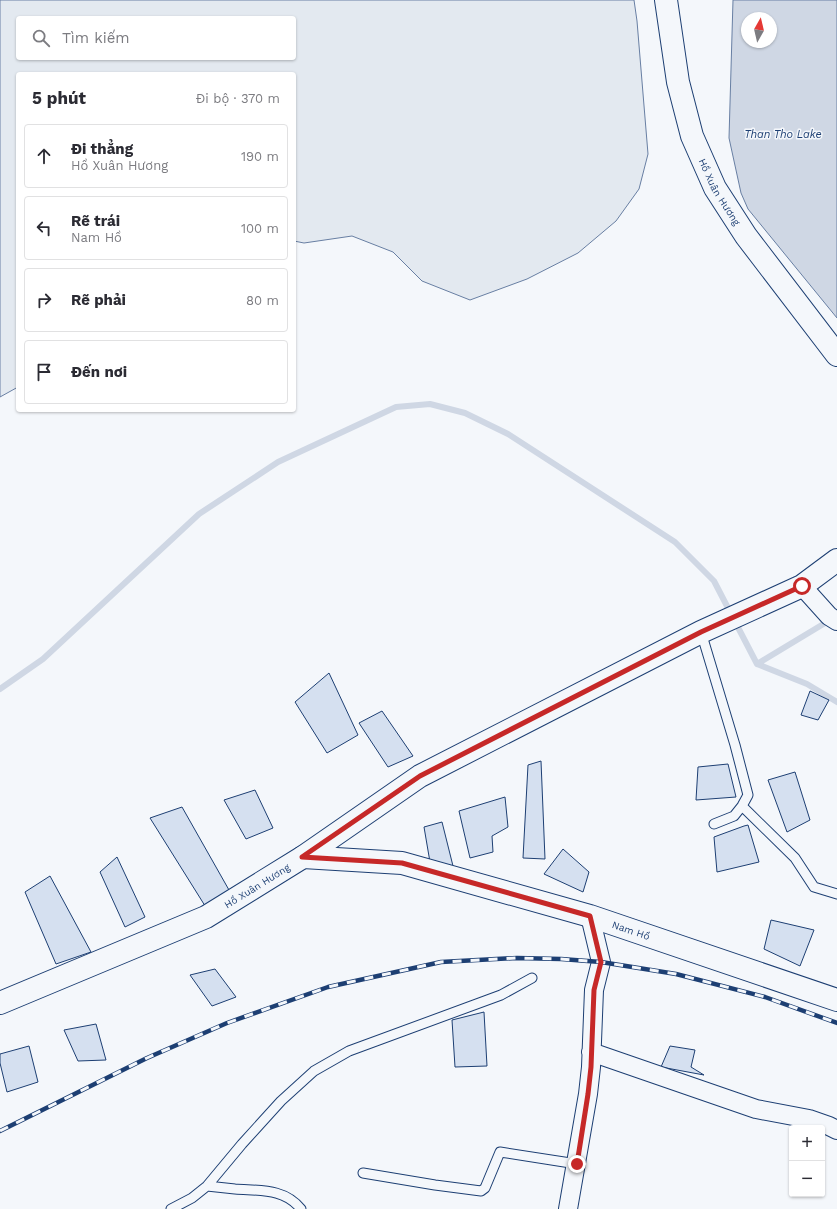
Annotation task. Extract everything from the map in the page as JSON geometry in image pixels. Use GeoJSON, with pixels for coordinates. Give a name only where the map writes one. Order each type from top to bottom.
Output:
{"type":"FeatureCollection","features":[{"type":"Feature","properties":{"kind":"main road","name":"Hồ Xuân Hương"},"geometry":{"type":"LineString","coordinates":[[666,0],[678,82],[686,113],[692,136],[715,188],[746,236],[837,355]]}},
{"type":"Feature","properties":{"kind":"main road","name":"Hồ Xuân Hương"},"geometry":{"type":"LineString","coordinates":[[0,1003],[206,917],[302,857],[420,776],[708,629],[802,586],[837,560]]}},
{"type":"Feature","properties":{"kind":"main road","name":"Nam Hồ"},"geometry":{"type":"LineString","coordinates":[[302,857],[402,863],[590,916],[837,1000]]}},
{"type":"Feature","properties":{"kind":"street"},"geometry":{"type":"LineString","coordinates":[[802,586],[833,618]]}},
{"type":"Feature","properties":{"kind":"street"},"geometry":{"type":"LineString","coordinates":[[568,1209],[588,1094],[594,990],[601,962],[590,916]]}},
{"type":"Feature","properties":{"kind":"street"},"geometry":{"type":"LineString","coordinates":[[591,1052],[756,1108],[809,1119],[837,1130]]}},
{"type":"Feature","properties":{"kind":"lane"},"geometry":{"type":"LineString","coordinates":[[708,629],[748,795],[734,816],[714,824]]}},
{"type":"Feature","properties":{"kind":"lane"},"geometry":{"type":"LineString","coordinates":[[742,806],[795,858],[814,887],[837,894]]}},
{"type":"Feature","properties":{"kind":"lane"},"geometry":{"type":"LineString","coordinates":[[171,1209],[192,1198],[207,1186],[281,1101],[314,1071],[349,1051],[501,995],[532,978]]}},
{"type":"Feature","properties":{"kind":"lane"},"geometry":{"type":"LineString","coordinates":[[363,1173],[435,1185],[481,1190],[485,1188],[500,1152],[577,1164]]}},
{"type":"Feature","properties":{"kind":"lane"},"geometry":{"type":"LineString","coordinates":[[207,1186],[263,1190],[285,1196],[297,1204],[301,1209]]}},
{"type":"Feature","properties":{"kind":"shaded area"},"geometry":{"type":"Polygon","coordinates":[[[0,0],[634,0],[648,154],[639,189],[616,221],[578,253],[527,279],[470,300],[422,281],[393,252],[352,236],[304,243],[296,241],[296,72],[16,72],[16,388],[0,397],[0,0]]]}},
{"type":"Feature","properties":{"kind":"water","name":"Than Tho Lake"},"geometry":{"type":"Polygon","coordinates":[[[733,0],[837,0],[837,318],[748,209],[741,193],[729,138],[733,0]]]}},
{"type":"Feature","properties":{"kind":"building"},"geometry":{"type":"Polygon","coordinates":[[[329,673],[358,735],[327,753],[295,702],[329,673]]]}},
{"type":"Feature","properties":{"kind":"building"},"geometry":{"type":"Polygon","coordinates":[[[810,691],[829,700],[818,720],[801,715],[810,691]]]}},
{"type":"Feature","properties":{"kind":"building"},"geometry":{"type":"Polygon","coordinates":[[[382,711],[413,756],[388,767],[359,723],[382,711]]]}},
{"type":"Feature","properties":{"kind":"building"},"geometry":{"type":"Polygon","coordinates":[[[541,761],[545,859],[523,858],[528,765],[541,761]]]}},
{"type":"Feature","properties":{"kind":"building"},"geometry":{"type":"Polygon","coordinates":[[[728,764],[736,797],[696,800],[698,767],[728,764]]]}},
{"type":"Feature","properties":{"kind":"building"},"geometry":{"type":"Polygon","coordinates":[[[795,772],[810,820],[787,832],[768,780],[795,772]]]}},
{"type":"Feature","properties":{"kind":"building"},"geometry":{"type":"Polygon","coordinates":[[[255,790],[273,828],[246,839],[224,800],[255,790]]]}},
{"type":"Feature","properties":{"kind":"building"},"geometry":{"type":"Polygon","coordinates":[[[505,797],[508,827],[492,836],[493,852],[470,858],[459,811],[505,797]]]}},
{"type":"Feature","properties":{"kind":"building"},"geometry":{"type":"Polygon","coordinates":[[[182,807],[229,890],[207,909],[150,818],[182,807]]]}},
{"type":"Feature","properties":{"kind":"building"},"geometry":{"type":"Polygon","coordinates":[[[442,822],[453,866],[431,868],[424,827],[442,822]]]}},
{"type":"Feature","properties":{"kind":"building"},"geometry":{"type":"Polygon","coordinates":[[[748,825],[759,862],[717,872],[714,837],[748,825]]]}},
{"type":"Feature","properties":{"kind":"building"},"geometry":{"type":"Polygon","coordinates":[[[563,849],[589,872],[583,892],[544,874],[563,849]]]}},
{"type":"Feature","properties":{"kind":"building"},"geometry":{"type":"Polygon","coordinates":[[[117,857],[145,917],[125,927],[100,872],[117,857]]]}},
{"type":"Feature","properties":{"kind":"building"},"geometry":{"type":"Polygon","coordinates":[[[50,876],[91,952],[56,964],[25,892],[50,876]]]}},
{"type":"Feature","properties":{"kind":"building"},"geometry":{"type":"Polygon","coordinates":[[[771,920],[814,930],[800,966],[764,949],[771,920]]]}},
{"type":"Feature","properties":{"kind":"building"},"geometry":{"type":"Polygon","coordinates":[[[215,969],[236,997],[212,1006],[190,975],[215,969]]]}},
{"type":"Feature","properties":{"kind":"building"},"geometry":{"type":"Polygon","coordinates":[[[484,1012],[487,1066],[455,1067],[452,1020],[484,1012]]]}},
{"type":"Feature","properties":{"kind":"building"},"geometry":{"type":"Polygon","coordinates":[[[96,1024],[106,1060],[78,1061],[64,1030],[96,1024]]]}},
{"type":"Feature","properties":{"kind":"building"},"geometry":{"type":"Polygon","coordinates":[[[29,1046],[38,1082],[7,1092],[0,1063],[0,1054],[29,1046]]]}},
{"type":"Feature","properties":{"kind":"building"},"geometry":{"type":"Polygon","coordinates":[[[670,1046],[695,1050],[691,1067],[704,1075],[661,1067],[670,1046]]]}},
{"type":"Feature","properties":{"kind":"waterway"},"geometry":{"type":"LineString","coordinates":[[0,689],[43,659],[199,514],[278,462],[396,407],[430,404],[465,413],[508,434],[675,542],[714,581],[757,664],[807,684],[837,702]]}},
{"type":"Feature","properties":{"kind":"waterway"},"geometry":{"type":"LineString","coordinates":[[757,664],[830,620]]}},
{"type":"Feature","properties":{"kind":"railway"},"geometry":{"type":"LineString","coordinates":[[0,1131],[147,1058],[227,1023],[328,987],[441,962],[517,958],[601,962],[676,974],[765,997],[837,1023]]}},
{"type":"Feature","properties":{"kind":"route"},"geometry":{"type":"LineString","coordinates":[[577,1164],[591,1067],[594,990],[601,962],[590,916],[402,863],[302,857],[420,776],[701,632],[802,586]]}}]}
